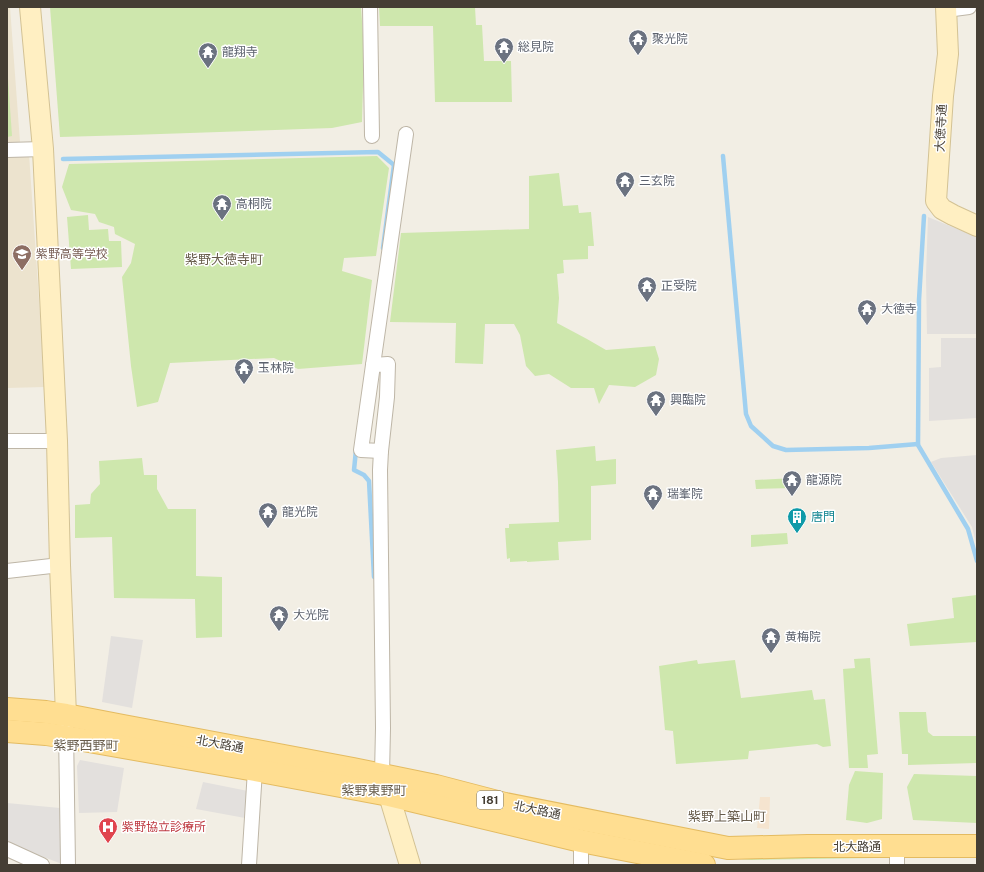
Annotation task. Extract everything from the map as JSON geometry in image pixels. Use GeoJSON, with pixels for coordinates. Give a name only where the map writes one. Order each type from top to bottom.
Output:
{"type":"FeatureCollection","features":[{"type":"Feature","properties":{"kind":"main road","name":"北大路通"},"geometry":{"type":"LineString","coordinates":[[7,709],[66,715],[382,775],[436,786],[505,804],[728,848],[808,846],[897,856],[977,846]]}},
{"type":"Feature","properties":{"kind":"main road","name":"北大路通"},"geometry":{"type":"LineString","coordinates":[[7,732],[46,734],[66,737],[390,795],[582,841],[704,865]]}},
{"type":"Feature","properties":{"kind":"street"},"geometry":{"type":"LineString","coordinates":[[30,7],[43,149],[57,441],[66,715],[68,865]]}},
{"type":"Feature","properties":{"kind":"street"},"geometry":{"type":"LineString","coordinates":[[370,7],[372,136]]}},
{"type":"Feature","properties":{"kind":"street"},"geometry":{"type":"LineString","coordinates":[[946,9],[969,7]]}},
{"type":"Feature","properties":{"kind":"street","name":"大徳寺通"},"geometry":{"type":"LineString","coordinates":[[946,9],[948,54],[943,96],[936,201],[942,209],[977,226]]}},
{"type":"Feature","properties":{"kind":"street"},"geometry":{"type":"LineString","coordinates":[[381,451],[361,450],[406,134]]}},
{"type":"Feature","properties":{"kind":"street"},"geometry":{"type":"LineString","coordinates":[[7,150],[43,149]]}},
{"type":"Feature","properties":{"kind":"street"},"geometry":{"type":"LineString","coordinates":[[373,365],[388,364],[387,397],[380,470],[383,728],[382,775],[390,795],[395,817],[410,865]]}},
{"type":"Feature","properties":{"kind":"street"},"geometry":{"type":"LineString","coordinates":[[369,397],[387,397]]}},
{"type":"Feature","properties":{"kind":"street"},"geometry":{"type":"LineString","coordinates":[[7,440],[57,441]]}},
{"type":"Feature","properties":{"kind":"street"},"geometry":{"type":"LineString","coordinates":[[7,571],[60,565]]}},
{"type":"Feature","properties":{"kind":"street"},"geometry":{"type":"LineString","coordinates":[[249,865],[255,770]]}},
{"type":"Feature","properties":{"kind":"street"},"geometry":{"type":"LineString","coordinates":[[581,865],[582,841]]}},
{"type":"Feature","properties":{"kind":"street"},"geometry":{"type":"LineString","coordinates":[[7,849],[42,865]]}},
{"type":"Feature","properties":{"kind":"shaded area"},"geometry":{"type":"Polygon","coordinates":[[[7,7],[10,7],[20,142],[7,143],[7,7]]]}},
{"type":"Feature","properties":{"kind":"shaded area","name":"紫野高等学校"},"geometry":{"type":"Polygon","coordinates":[[[29,154],[45,387],[7,388],[7,155],[29,154]]]}},
{"type":"Feature","properties":{"kind":"shaded area"},"geometry":{"type":"Polygon","coordinates":[[[928,217],[977,237],[977,334],[927,334],[926,276],[928,217]]]}},
{"type":"Feature","properties":{"kind":"shaded area"},"geometry":{"type":"Polygon","coordinates":[[[941,338],[977,338],[977,418],[929,421],[929,368],[941,367],[941,338]]]}},
{"type":"Feature","properties":{"kind":"shaded area"},"geometry":{"type":"Polygon","coordinates":[[[977,455],[977,547],[972,527],[931,462],[941,458],[977,455]]]}},
{"type":"Feature","properties":{"kind":"shaded area"},"geometry":{"type":"Polygon","coordinates":[[[111,636],[143,640],[132,708],[102,702],[111,636]]]}},
{"type":"Feature","properties":{"kind":"shaded area"},"geometry":{"type":"Polygon","coordinates":[[[80,760],[124,768],[117,812],[79,813],[77,766],[80,760]]]}},
{"type":"Feature","properties":{"kind":"shaded area"},"geometry":{"type":"Polygon","coordinates":[[[203,782],[248,791],[245,818],[196,809],[203,782]]]}},
{"type":"Feature","properties":{"kind":"shaded area"},"geometry":{"type":"Polygon","coordinates":[[[760,797],[770,797],[769,829],[757,828],[760,797]]]}},
{"type":"Feature","properties":{"kind":"shaded area"},"geometry":{"type":"Polygon","coordinates":[[[7,803],[60,808],[62,864],[7,843],[7,803]]]}},
{"type":"Feature","properties":{"kind":"green space","name":"龍翔寺"},"geometry":{"type":"Polygon","coordinates":[[[50,7],[361,7],[364,49],[362,122],[332,128],[60,137],[50,7]]]}},
{"type":"Feature","properties":{"kind":"green space"},"geometry":{"type":"Polygon","coordinates":[[[379,7],[475,7],[476,25],[482,25],[484,61],[511,61],[512,102],[435,102],[433,26],[380,26],[379,7]]]}},
{"type":"Feature","properties":{"kind":"green space"},"geometry":{"type":"Polygon","coordinates":[[[7,64],[12,136],[7,137],[7,64]]]}},
{"type":"Feature","properties":{"kind":"green space","name":"高桐院"},"geometry":{"type":"Polygon","coordinates":[[[377,156],[389,168],[376,256],[344,258],[342,271],[372,280],[362,364],[298,369],[274,358],[170,363],[158,402],[137,407],[131,366],[122,277],[131,263],[135,244],[115,234],[114,227],[99,222],[95,214],[71,210],[62,187],[69,164],[377,156]]]}},
{"type":"Feature","properties":{"kind":"green space"},"geometry":{"type":"Polygon","coordinates":[[[559,173],[563,206],[578,205],[579,213],[591,212],[594,246],[588,246],[588,259],[563,260],[564,273],[557,274],[559,298],[557,323],[606,350],[655,346],[659,359],[656,375],[635,387],[609,385],[599,404],[594,388],[571,388],[549,374],[535,376],[526,366],[520,335],[514,324],[485,324],[483,364],[455,363],[456,323],[390,322],[401,233],[529,229],[529,176],[559,173]]]}},
{"type":"Feature","properties":{"kind":"green space"},"geometry":{"type":"Polygon","coordinates":[[[88,215],[89,230],[108,229],[109,241],[121,241],[122,267],[71,269],[67,217],[88,215]]]}},
{"type":"Feature","properties":{"kind":"green space"},"geometry":{"type":"Polygon","coordinates":[[[595,446],[596,461],[616,459],[616,484],[591,486],[591,540],[558,542],[559,560],[510,562],[510,558],[507,559],[505,528],[509,528],[509,524],[559,522],[556,450],[595,446]]]}},
{"type":"Feature","properties":{"kind":"green space"},"geometry":{"type":"Polygon","coordinates":[[[142,458],[144,475],[157,475],[157,489],[168,509],[196,509],[196,576],[222,577],[222,637],[196,638],[195,599],[114,598],[112,537],[75,538],[75,505],[90,504],[91,494],[100,484],[99,461],[142,458]]]}},
{"type":"Feature","properties":{"kind":"green space"},"geometry":{"type":"Polygon","coordinates":[[[793,478],[793,488],[756,489],[755,480],[793,478]]]}},
{"type":"Feature","properties":{"kind":"green space"},"geometry":{"type":"Polygon","coordinates":[[[787,533],[788,544],[751,547],[751,535],[787,533]]]}},
{"type":"Feature","properties":{"kind":"green space"},"geometry":{"type":"Polygon","coordinates":[[[977,595],[977,642],[910,646],[907,624],[954,618],[952,598],[977,595]]]}},
{"type":"Feature","properties":{"kind":"green space"},"geometry":{"type":"Polygon","coordinates":[[[870,658],[878,754],[867,755],[868,768],[849,768],[843,669],[855,668],[854,659],[870,658]]]}},
{"type":"Feature","properties":{"kind":"green space"},"geometry":{"type":"Polygon","coordinates":[[[697,660],[698,664],[735,660],[741,698],[812,690],[814,700],[825,699],[831,746],[823,747],[817,744],[749,751],[748,759],[676,764],[673,731],[665,730],[659,666],[697,660]]]}},
{"type":"Feature","properties":{"kind":"green space"},"geometry":{"type":"Polygon","coordinates":[[[899,712],[926,712],[928,732],[933,736],[977,736],[977,763],[908,765],[908,754],[902,754],[899,712]]]}},
{"type":"Feature","properties":{"kind":"green space"},"geometry":{"type":"Polygon","coordinates":[[[855,771],[883,773],[882,819],[867,823],[846,820],[849,785],[855,771]]]}},
{"type":"Feature","properties":{"kind":"green space"},"geometry":{"type":"Polygon","coordinates":[[[914,774],[977,776],[977,823],[913,820],[907,787],[914,774]]]}},
{"type":"Feature","properties":{"kind":"green space"},"geometry":{"type":"Polygon","coordinates":[[[876,856],[875,858],[751,860],[728,858],[876,856]]]}},
{"type":"Feature","properties":{"kind":"waterway"},"geometry":{"type":"LineString","coordinates":[[63,159],[378,152],[394,165],[383,248]]}},
{"type":"Feature","properties":{"kind":"waterway"},"geometry":{"type":"LineString","coordinates":[[723,156],[746,414],[751,426],[773,446],[786,450],[869,448],[918,444]]}},
{"type":"Feature","properties":{"kind":"waterway"},"geometry":{"type":"LineString","coordinates":[[924,216],[919,300],[918,445],[968,529],[977,561]]}},
{"type":"Feature","properties":{"kind":"waterway"},"geometry":{"type":"LineString","coordinates":[[356,450],[354,470],[364,475],[369,481],[374,577]]}},
{"type":"Feature","properties":{"kind":"place","name":"聚光院"},"geometry":{"type":"Point","coordinates":[638,56]}},
{"type":"Feature","properties":{"kind":"place","name":"総見院"},"geometry":{"type":"Point","coordinates":[504,64]}},
{"type":"Feature","properties":{"kind":"place","name":"龍翔寺"},"geometry":{"type":"Point","coordinates":[208,69]}},
{"type":"Feature","properties":{"kind":"place","name":"三玄院"},"geometry":{"type":"Point","coordinates":[625,198]}},
{"type":"Feature","properties":{"kind":"place","name":"高桐院"},"geometry":{"type":"Point","coordinates":[222,221]}},
{"type":"Feature","properties":{"kind":"place","name":"紫野高等学校"},"geometry":{"type":"Point","coordinates":[22,271]}},
{"type":"Feature","properties":{"kind":"place","name":"正受院"},"geometry":{"type":"Point","coordinates":[647,303]}},
{"type":"Feature","properties":{"kind":"place","name":"大徳寺"},"geometry":{"type":"Point","coordinates":[867,326]}},
{"type":"Feature","properties":{"kind":"place","name":"玉林院"},"geometry":{"type":"Point","coordinates":[244,385]}},
{"type":"Feature","properties":{"kind":"place","name":"興臨院"},"geometry":{"type":"Point","coordinates":[656,417]}},
{"type":"Feature","properties":{"kind":"place","name":"龍源院"},"geometry":{"type":"Point","coordinates":[792,497]}},
{"type":"Feature","properties":{"kind":"place","name":"瑞峯院"},"geometry":{"type":"Point","coordinates":[653,511]}},
{"type":"Feature","properties":{"kind":"place","name":"龍光院"},"geometry":{"type":"Point","coordinates":[268,529]}},
{"type":"Feature","properties":{"kind":"place","name":"唐門"},"geometry":{"type":"Point","coordinates":[797,534]}},
{"type":"Feature","properties":{"kind":"place","name":"大光院"},"geometry":{"type":"Point","coordinates":[279,632]}},
{"type":"Feature","properties":{"kind":"place","name":"黄梅院"},"geometry":{"type":"Point","coordinates":[771,654]}},
{"type":"Feature","properties":{"kind":"place","name":"紫野協立診療所"},"geometry":{"type":"Point","coordinates":[108,844]}},
{"type":"Feature","properties":{"kind":"district","name":"紫野大徳寺町"},"geometry":{"type":"Point","coordinates":[224,259]}},
{"type":"Feature","properties":{"kind":"district","name":"紫野西野町"},"geometry":{"type":"Point","coordinates":[86,745]}},
{"type":"Feature","properties":{"kind":"district","name":"紫野東野町"},"geometry":{"type":"Point","coordinates":[374,790]}},
{"type":"Feature","properties":{"kind":"district","name":"紫野上築山町"},"geometry":{"type":"Point","coordinates":[727,816]}}]}
